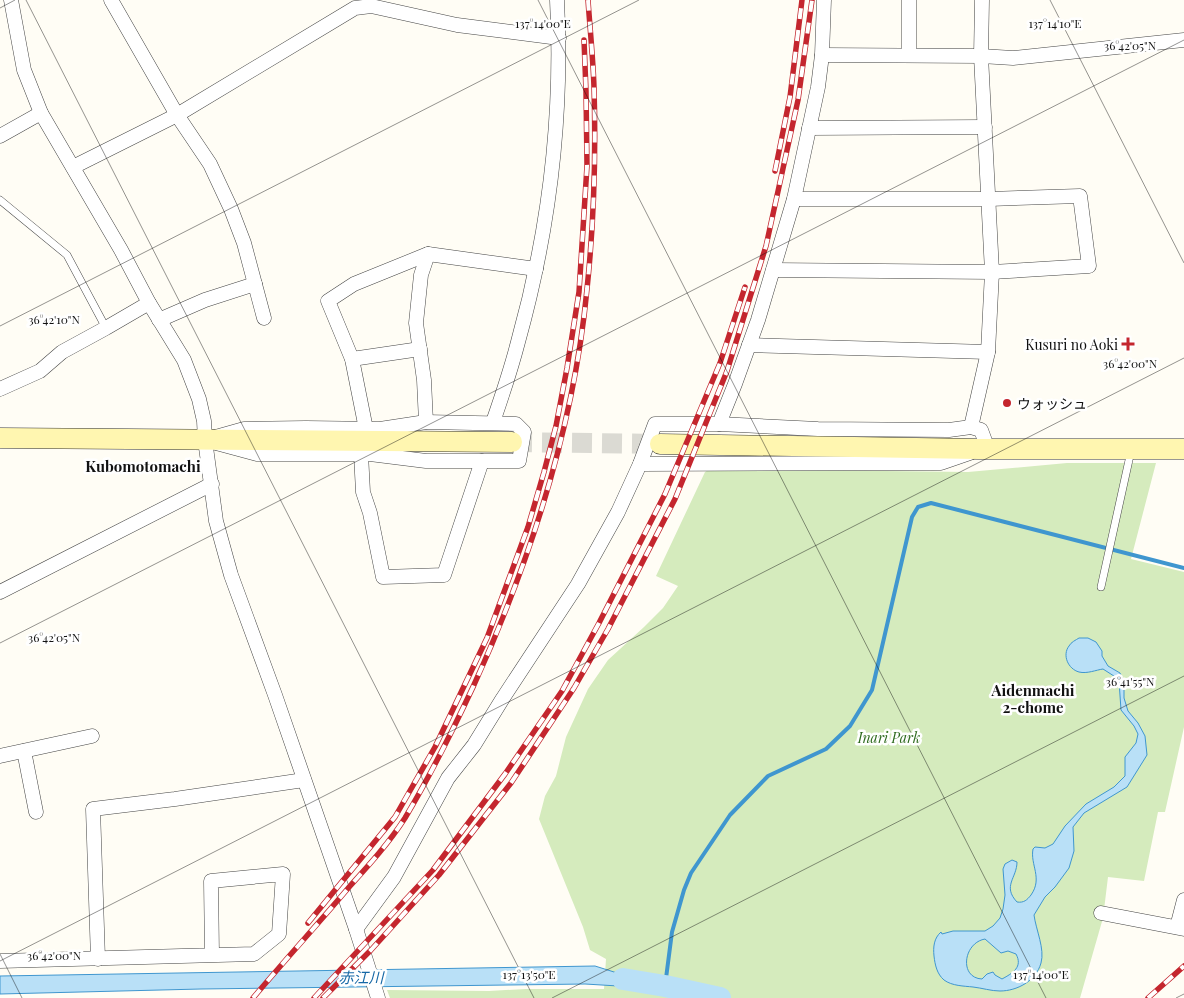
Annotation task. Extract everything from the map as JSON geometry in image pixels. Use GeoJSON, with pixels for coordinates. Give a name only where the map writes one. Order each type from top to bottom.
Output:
{"type":"FeatureCollection","features":[{"type":"Feature","properties":{"kind":"street"},"geometry":{"type":"LineString","coordinates":[[11,0],[24,70],[40,113],[73,167],[149,303],[184,360],[199,399],[204,421],[216,521],[231,576],[356,929],[377,996]]}},
{"type":"Feature","properties":{"kind":"street"},"geometry":{"type":"LineString","coordinates":[[111,0],[177,115],[210,164],[244,243],[264,318]]}},
{"type":"Feature","properties":{"kind":"street"},"geometry":{"type":"LineString","coordinates":[[493,422],[518,343],[536,269],[555,150],[559,38],[557,0]]}},
{"type":"Feature","properties":{"kind":"street"},"geometry":{"type":"LineString","coordinates":[[719,424],[749,345],[794,199],[818,87],[822,55],[824,0]]}},
{"type":"Feature","properties":{"kind":"street"},"geometry":{"type":"LineString","coordinates":[[909,0],[909,56]]}},
{"type":"Feature","properties":{"kind":"street"},"geometry":{"type":"LineString","coordinates":[[972,427],[988,352],[992,272],[981,56],[982,0]]}},
{"type":"Feature","properties":{"kind":"street"},"geometry":{"type":"LineString","coordinates":[[73,167],[177,115],[354,4],[457,25],[559,38]]}},
{"type":"Feature","properties":{"kind":"street"},"geometry":{"type":"LineString","coordinates":[[822,55],[1013,58],[1184,40]]}},
{"type":"Feature","properties":{"kind":"street"},"geometry":{"type":"LineString","coordinates":[[0,136],[40,113]]}},
{"type":"Feature","properties":{"kind":"street"},"geometry":{"type":"LineString","coordinates":[[809,128],[984,127]]}},
{"type":"Feature","properties":{"kind":"street"},"geometry":{"type":"LineString","coordinates":[[773,270],[992,272],[1089,266],[1080,196],[989,199],[794,199]]}},
{"type":"Feature","properties":{"kind":"street"},"geometry":{"type":"LineString","coordinates":[[366,429],[352,359],[328,300],[354,284],[428,254],[536,269]]}},
{"type":"Feature","properties":{"kind":"street"},"geometry":{"type":"LineString","coordinates":[[426,422],[424,380],[416,323],[421,275],[428,254]]}},
{"type":"Feature","properties":{"kind":"street"},"geometry":{"type":"LineString","coordinates":[[159,320],[205,300],[254,284]]}},
{"type":"Feature","properties":{"kind":"street"},"geometry":{"type":"LineString","coordinates":[[0,389],[40,371],[62,352],[149,303]]}},
{"type":"Feature","properties":{"kind":"street"},"geometry":{"type":"LineString","coordinates":[[749,345],[988,352]]}},
{"type":"Feature","properties":{"kind":"street"},"geometry":{"type":"LineString","coordinates":[[352,359],[420,350]]}},
{"type":"Feature","properties":{"kind":"street"},"geometry":{"type":"LineString","coordinates":[[426,422],[516,424],[524,432],[519,461],[426,461],[361,454],[256,454],[205,440],[244,429],[380,429],[426,422]]}},
{"type":"Feature","properties":{"kind":"street"},"geometry":{"type":"LineString","coordinates":[[356,929],[394,877],[448,778],[474,745],[578,584],[618,512],[640,464],[655,424],[719,424],[818,429],[949,430],[972,427],[982,430],[983,449]]}},
{"type":"Feature","properties":{"kind":"street"},"geometry":{"type":"LineString","coordinates":[[0,438],[512,442]]}},
{"type":"Feature","properties":{"kind":"street"},"geometry":{"type":"LineString","coordinates":[[660,444],[983,449],[1184,449]]}},
{"type":"Feature","properties":{"kind":"street"},"geometry":{"type":"LineString","coordinates":[[640,464],[941,463],[983,449]]}},
{"type":"Feature","properties":{"kind":"street"},"geometry":{"type":"LineString","coordinates":[[361,454],[363,492],[370,513],[383,577],[444,575],[482,461]]}},
{"type":"Feature","properties":{"kind":"street"},"geometry":{"type":"LineString","coordinates":[[0,592],[212,484]]}},
{"type":"Feature","properties":{"kind":"street"},"geometry":{"type":"LineString","coordinates":[[0,756],[92,736]]}},
{"type":"Feature","properties":{"kind":"street"},"geometry":{"type":"LineString","coordinates":[[24,751],[36,812]]}},
{"type":"Feature","properties":{"kind":"street"},"geometry":{"type":"LineString","coordinates":[[98,958],[93,809],[175,800],[304,780]]}},
{"type":"Feature","properties":{"kind":"street"},"geometry":{"type":"LineString","coordinates":[[0,961],[254,954],[279,934],[283,874],[210,881],[212,955]]}},
{"type":"Feature","properties":{"kind":"street"},"geometry":{"type":"LineString","coordinates":[[1100,913],[1181,928],[1184,900]]}},
{"type":"Feature","properties":{"kind":"lane"},"geometry":{"type":"LineString","coordinates":[[0,200],[67,255],[106,328]]}},
{"type":"Feature","properties":{"kind":"lane"},"geometry":{"type":"LineString","coordinates":[[1101,587],[1132,449]]}},
{"type":"Feature","properties":{"kind":"green space","name":"Inari Park"},"geometry":{"type":"Polygon","coordinates":[[[1067,463],[1156,463],[1131,559],[1184,572],[1184,727],[1165,812],[1158,812],[1144,881],[1108,877],[1103,918],[1080,998],[390,998],[387,990],[604,989],[606,959],[590,950],[583,927],[539,819],[545,796],[556,776],[566,737],[588,689],[608,660],[663,608],[678,586],[656,576],[705,472],[710,469],[968,472],[1067,463]]]}},
{"type":"Feature","properties":{"kind":"water"},"geometry":{"type":"Polygon","coordinates":[[[1079,638],[1088,638],[1096,642],[1108,666],[1120,673],[1124,682],[1124,698],[1128,711],[1138,723],[1145,736],[1147,755],[1127,787],[1084,813],[1073,827],[1074,851],[1069,868],[1045,897],[1034,915],[1042,952],[1041,963],[1035,975],[1025,984],[1006,991],[993,991],[951,983],[942,978],[936,966],[934,946],[939,934],[941,932],[942,934],[953,931],[985,931],[993,926],[1000,918],[1003,909],[1005,895],[1003,869],[1005,864],[1012,860],[1017,862],[1011,882],[1011,891],[1017,902],[1027,900],[1036,883],[1033,849],[1035,847],[1045,848],[1053,844],[1065,826],[1086,804],[1114,787],[1125,776],[1125,757],[1136,743],[1138,734],[1121,710],[1119,681],[1117,678],[1103,669],[1079,672],[1069,665],[1066,657],[1067,650],[1071,643],[1079,638]],[[985,939],[978,942],[968,953],[967,967],[970,973],[982,979],[987,974],[993,972],[1002,979],[1010,974],[1018,966],[1016,954],[1008,951],[1001,953],[985,939]]]}},
{"type":"Feature","properties":{"kind":"water"},"geometry":{"type":"Polygon","coordinates":[[[595,966],[668,989],[585,984],[201,989],[0,994],[0,976],[595,966]]]}},
{"type":"Feature","properties":{"kind":"waterway"},"geometry":{"type":"LineString","coordinates":[[665,986],[672,932],[684,890],[691,873],[730,815],[768,776],[826,749],[850,726],[872,690],[912,517],[918,507],[931,503],[1184,568]]}},
{"type":"Feature","properties":{"kind":"waterway","name":"赤江川"},"geometry":{"type":"LineString","coordinates":[[623,979],[720,998]]}},
{"type":"Feature","properties":{"kind":"tunnel"},"geometry":{"type":"LineString","coordinates":[[512,442],[660,444]]}},
{"type":"Feature","properties":{"kind":"railway"},"geometry":{"type":"LineString","coordinates":[[253,998],[379,854],[405,818],[441,754],[473,687],[494,640],[531,543],[560,443],[572,392],[581,341],[587,289],[593,214],[595,138],[594,76],[588,0]]}},
{"type":"Feature","properties":{"kind":"railway"},"geometry":{"type":"LineString","coordinates":[[775,171],[790,97],[802,0]]}},
{"type":"Feature","properties":{"kind":"railway"},"geometry":{"type":"LineString","coordinates":[[323,998],[371,950],[439,875],[511,783],[574,688],[608,629],[675,499],[727,371],[766,246],[798,100],[812,0]]}},
{"type":"Feature","properties":{"kind":"railway"},"geometry":{"type":"LineString","coordinates":[[308,923],[395,817],[435,747],[487,638],[528,527],[556,426],[579,292],[587,166],[584,40]]}},
{"type":"Feature","properties":{"kind":"railway"},"geometry":{"type":"LineString","coordinates":[[314,998],[433,870],[505,774],[562,691],[665,494],[720,363],[745,287]]}},
{"type":"Feature","properties":{"kind":"railway"},"geometry":{"type":"LineString","coordinates":[[1148,998],[1184,966]]}},
{"type":"Feature","properties":{"kind":"place","name":"Kusuri no Aoki"},"geometry":{"type":"Point","coordinates":[1128,344]}},
{"type":"Feature","properties":{"kind":"place","name":"ウォッシュ"},"geometry":{"type":"Point","coordinates":[1007,403]}},
{"type":"Feature","properties":{"kind":"district","name":"Kubomotomachi"},"geometry":{"type":"Point","coordinates":[143,466]}},
{"type":"Feature","properties":{"kind":"district","name":"Aidenmachi 2-chome"},"geometry":{"type":"Point","coordinates":[1033,698]}}]}
